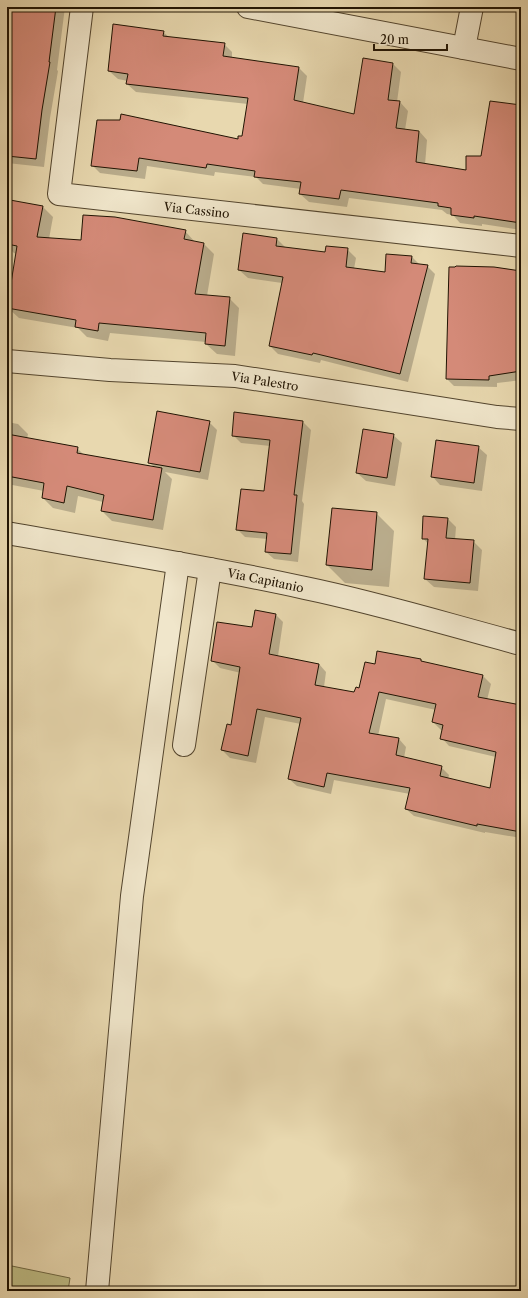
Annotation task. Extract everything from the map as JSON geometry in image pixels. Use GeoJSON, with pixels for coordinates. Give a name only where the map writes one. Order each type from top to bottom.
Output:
{"type":"FeatureCollection","features":[{"type":"Feature","properties":{"kind":"street","name":"Via Cassino"},"geometry":{"type":"LineString","coordinates":[[82,7],[59,194],[521,246]]}},
{"type":"Feature","properties":{"kind":"street"},"geometry":{"type":"LineString","coordinates":[[248,7],[521,59]]}},
{"type":"Feature","properties":{"kind":"street"},"geometry":{"type":"LineString","coordinates":[[464,48],[472,7]]}},
{"type":"Feature","properties":{"kind":"street","name":"Via Palestro"},"geometry":{"type":"LineString","coordinates":[[7,361],[110,370],[235,376],[497,417],[521,419]]}},
{"type":"Feature","properties":{"kind":"street","name":"Via Capitanio"},"geometry":{"type":"LineString","coordinates":[[7,534],[178,563],[305,588],[404,611],[521,644]]}},
{"type":"Feature","properties":{"kind":"street"},"geometry":{"type":"LineString","coordinates":[[97,1291],[132,896],[178,563]]}},
{"type":"Feature","properties":{"kind":"street"},"geometry":{"type":"LineString","coordinates":[[184,745],[210,569]]}},
{"type":"Feature","properties":{"kind":"shaded area"},"geometry":{"type":"Polygon","coordinates":[[[7,1265],[70,1278],[68,1291],[7,1291],[7,1265]]]}},
{"type":"Feature","properties":{"kind":"building"},"geometry":{"type":"Polygon","coordinates":[[[12,7],[56,7],[50,62],[36,159],[7,156],[7,43],[12,7]]]}},
{"type":"Feature","properties":{"kind":"building"},"geometry":{"type":"Polygon","coordinates":[[[113,24],[164,31],[163,36],[225,43],[223,56],[299,67],[294,100],[354,114],[363,58],[393,63],[388,100],[400,101],[396,128],[419,131],[416,162],[466,170],[466,156],[481,156],[490,101],[521,105],[521,223],[474,216],[474,218],[451,215],[451,208],[438,206],[438,203],[341,190],[339,199],[299,194],[301,182],[254,177],[255,171],[207,164],[206,168],[139,158],[137,171],[91,166],[97,120],[120,120],[121,114],[238,139],[238,136],[242,136],[248,98],[126,84],[128,74],[108,71],[113,24]]]}},
{"type":"Feature","properties":{"kind":"building"},"geometry":{"type":"Polygon","coordinates":[[[10,200],[43,206],[37,237],[81,240],[83,215],[115,217],[186,230],[184,239],[204,243],[195,294],[230,297],[225,346],[205,344],[206,333],[99,323],[98,331],[75,327],[76,320],[7,308],[17,246],[7,244],[7,218],[10,200]]]}},
{"type":"Feature","properties":{"kind":"building"},"geometry":{"type":"Polygon","coordinates":[[[243,233],[277,238],[276,246],[325,252],[326,246],[348,248],[346,267],[385,272],[386,254],[412,256],[411,263],[428,265],[400,374],[313,353],[312,355],[269,346],[283,277],[238,270],[243,233]]]}},
{"type":"Feature","properties":{"kind":"building"},"geometry":{"type":"Polygon","coordinates":[[[449,267],[494,267],[521,271],[521,371],[489,376],[489,380],[446,379],[449,267]]]}},
{"type":"Feature","properties":{"kind":"building"},"geometry":{"type":"Polygon","coordinates":[[[157,411],[210,421],[200,472],[148,463],[157,411]]]}},
{"type":"Feature","properties":{"kind":"building"},"geometry":{"type":"Polygon","coordinates":[[[234,412],[303,421],[294,495],[297,495],[291,554],[265,552],[267,533],[236,530],[241,489],[264,491],[270,440],[232,436],[234,412]]]}},
{"type":"Feature","properties":{"kind":"building"},"geometry":{"type":"Polygon","coordinates":[[[363,429],[394,434],[387,478],[356,473],[363,429]]]}},
{"type":"Feature","properties":{"kind":"building"},"geometry":{"type":"Polygon","coordinates":[[[7,434],[78,447],[77,453],[162,468],[153,520],[101,511],[104,495],[67,486],[64,503],[42,498],[44,483],[7,476],[7,434]]]}},
{"type":"Feature","properties":{"kind":"building"},"geometry":{"type":"Polygon","coordinates":[[[436,440],[479,446],[474,483],[431,477],[436,440]]]}},
{"type":"Feature","properties":{"kind":"building"},"geometry":{"type":"Polygon","coordinates":[[[332,508],[377,512],[372,570],[326,565],[332,508]]]}},
{"type":"Feature","properties":{"kind":"building"},"geometry":{"type":"Polygon","coordinates":[[[423,516],[448,518],[446,538],[474,540],[470,583],[424,579],[428,539],[422,539],[423,516]]]}},
{"type":"Feature","properties":{"kind":"building"},"geometry":{"type":"Polygon","coordinates":[[[255,610],[276,614],[269,654],[319,664],[315,685],[354,692],[356,687],[359,688],[365,662],[375,664],[377,651],[421,659],[421,661],[483,675],[478,697],[521,705],[521,832],[477,824],[477,826],[405,809],[410,788],[327,773],[324,787],[288,779],[301,718],[257,709],[248,756],[221,750],[227,724],[231,725],[240,667],[211,661],[217,622],[252,627],[255,610]],[[379,692],[369,733],[399,738],[396,755],[442,766],[440,776],[490,788],[496,752],[440,739],[443,725],[432,722],[436,704],[379,692]]]}}]}
